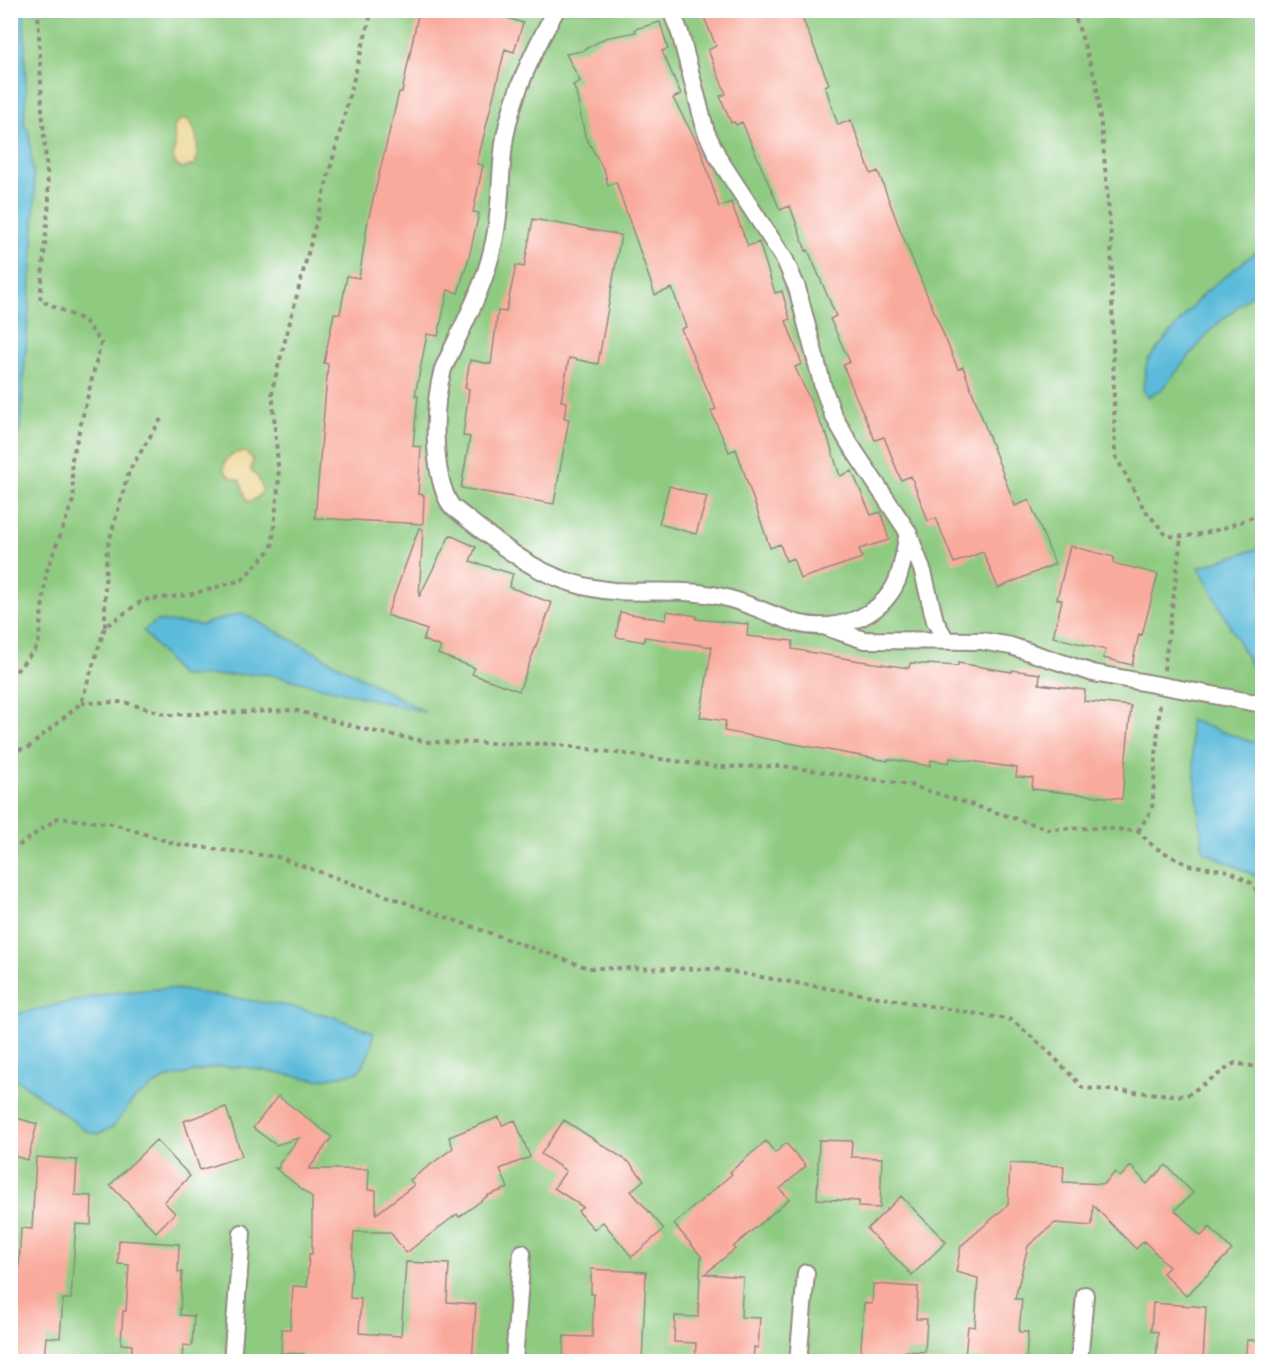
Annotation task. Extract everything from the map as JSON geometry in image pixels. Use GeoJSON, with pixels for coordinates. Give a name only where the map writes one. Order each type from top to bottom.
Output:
{"type":"FeatureCollection","features":[{"type":"Feature","properties":{"kind":"street"},"geometry":{"type":"LineString","coordinates":[[556,10],[521,82],[511,110],[505,139],[491,255],[486,274],[443,369],[439,384],[436,417],[440,478],[443,493],[451,506],[522,561],[555,578],[584,586],[614,591],[690,591],[720,596],[798,623],[822,626],[864,640],[982,641],[1011,646],[1094,673],[1263,704]]}},
{"type":"Feature","properties":{"kind":"street"},"geometry":{"type":"LineString","coordinates":[[671,10],[680,33],[706,132],[718,159],[785,260],[797,288],[823,387],[833,415],[908,532],[923,572],[935,621],[946,640]]}},
{"type":"Feature","properties":{"kind":"street"},"geometry":{"type":"LineString","coordinates":[[822,626],[847,623],[868,615],[879,606],[896,582],[901,569],[908,532]]}},
{"type":"Feature","properties":{"kind":"street"},"geometry":{"type":"LineString","coordinates":[[232,1362],[242,1233]]}},
{"type":"Feature","properties":{"kind":"street"},"geometry":{"type":"LineString","coordinates":[[514,1362],[522,1253]]}},
{"type":"Feature","properties":{"kind":"street"},"geometry":{"type":"LineString","coordinates":[[798,1362],[806,1273]]}},
{"type":"Feature","properties":{"kind":"street"},"geometry":{"type":"LineString","coordinates":[[1079,1362],[1085,1295]]}},
{"type":"Feature","properties":{"kind":"path"},"geometry":{"type":"LineString","coordinates":[[10,678],[38,646],[46,573],[74,498],[71,463],[101,343],[85,321],[40,300],[50,200],[42,109],[38,10]]}},
{"type":"Feature","properties":{"kind":"path"},"geometry":{"type":"LineString","coordinates":[[105,627],[143,600],[188,595],[242,580],[272,548],[279,478],[272,390],[372,10]]}},
{"type":"Feature","properties":{"kind":"path"},"geometry":{"type":"LineString","coordinates":[[1073,10],[1096,81],[1103,144],[1111,236],[1115,455],[1144,509],[1167,536],[1181,537],[1236,524],[1263,513]]}},
{"type":"Feature","properties":{"kind":"path"},"geometry":{"type":"LineString","coordinates":[[10,752],[29,747],[81,703],[105,627],[107,549],[129,471],[161,419]]}},
{"type":"Feature","properties":{"kind":"path"},"geometry":{"type":"LineString","coordinates":[[81,703],[124,702],[168,715],[294,710],[367,730],[429,742],[552,744],[719,767],[783,766],[910,785],[1048,830],[1102,828],[1138,831],[1154,848],[1188,865],[1229,871],[1251,883],[1263,897]]}},
{"type":"Feature","properties":{"kind":"path"},"geometry":{"type":"LineString","coordinates":[[10,848],[18,846],[58,818],[114,824],[176,844],[278,857],[588,968],[715,969],[1012,1020],[1048,1051],[1083,1088],[1186,1096],[1235,1063],[1263,1068]]}},
{"type":"Feature","properties":{"kind":"green space"},"geometry":{"type":"Polygon","coordinates":[[[10,11],[1262,11],[1262,1361],[11,1361],[10,11]]]}},
{"type":"Feature","properties":{"kind":"sand"},"geometry":{"type":"Polygon","coordinates":[[[182,119],[187,119],[194,129],[197,153],[195,165],[181,168],[176,165],[173,157],[174,126],[182,119]]]}},
{"type":"Feature","properties":{"kind":"sand"},"geometry":{"type":"Polygon","coordinates":[[[245,452],[253,459],[251,471],[257,476],[263,489],[259,496],[247,501],[240,481],[229,476],[223,469],[228,457],[245,452]]]}},
{"type":"Feature","properties":{"kind":"water"},"geometry":{"type":"Polygon","coordinates":[[[10,11],[24,11],[26,93],[24,123],[29,132],[35,191],[33,253],[20,428],[11,466],[10,11]]]}},
{"type":"Feature","properties":{"kind":"water"},"geometry":{"type":"Polygon","coordinates":[[[1262,247],[1262,285],[1212,329],[1161,390],[1147,397],[1143,389],[1147,361],[1203,294],[1262,247]]]}},
{"type":"Feature","properties":{"kind":"water"},"geometry":{"type":"Polygon","coordinates":[[[1262,547],[1262,667],[1250,664],[1199,567],[1262,547]]]}},
{"type":"Feature","properties":{"kind":"water"},"geometry":{"type":"Polygon","coordinates":[[[242,613],[425,712],[268,674],[181,676],[143,631],[157,621],[201,625],[242,613]]]}},
{"type":"Feature","properties":{"kind":"water"},"geometry":{"type":"Polygon","coordinates":[[[1189,720],[1249,741],[1262,743],[1262,879],[1203,851],[1189,720]]]}},
{"type":"Feature","properties":{"kind":"water"},"geometry":{"type":"Polygon","coordinates":[[[168,988],[288,1006],[331,1016],[373,1032],[371,1048],[358,1072],[318,1080],[244,1067],[216,1067],[164,1079],[133,1100],[113,1127],[98,1134],[88,1132],[11,1075],[11,1015],[110,993],[168,988]]]}},
{"type":"Feature","properties":{"kind":"building"},"geometry":{"type":"Polygon","coordinates":[[[419,10],[483,10],[523,23],[514,52],[505,49],[477,164],[483,165],[473,212],[479,213],[458,293],[448,290],[438,336],[427,334],[415,396],[418,396],[413,446],[421,447],[418,494],[424,495],[423,524],[315,518],[328,364],[324,363],[334,313],[340,314],[347,276],[359,278],[368,220],[399,92],[402,92],[419,10]]]}},
{"type":"Feature","properties":{"kind":"building"},"geometry":{"type":"Polygon","coordinates":[[[701,10],[799,10],[829,84],[825,86],[838,125],[851,120],[871,174],[878,171],[958,369],[963,367],[1015,506],[1029,500],[1055,564],[998,588],[983,552],[954,563],[936,518],[928,521],[911,476],[901,480],[884,437],[875,440],[843,365],[850,362],[830,319],[836,316],[808,250],[806,251],[790,206],[780,210],[742,122],[736,125],[734,122],[731,123],[720,96],[726,94],[708,50],[716,46],[701,10]]]}},
{"type":"Feature","properties":{"kind":"building"},"geometry":{"type":"Polygon","coordinates":[[[660,22],[668,49],[662,51],[681,94],[673,98],[701,150],[719,207],[731,202],[748,246],[759,242],[775,293],[782,291],[790,319],[786,321],[802,364],[795,367],[826,432],[840,476],[852,471],[871,515],[881,512],[889,540],[859,549],[862,558],[800,579],[793,558],[786,561],[780,544],[770,548],[736,449],[729,452],[711,411],[716,409],[681,329],[686,327],[672,288],[655,295],[616,182],[608,186],[605,172],[585,136],[573,85],[580,81],[566,54],[582,51],[605,38],[636,32],[635,29],[660,22]]]}},
{"type":"Feature","properties":{"kind":"building"},"geometry":{"type":"Polygon","coordinates":[[[533,219],[621,235],[598,364],[569,358],[561,401],[567,402],[564,418],[569,419],[554,504],[461,488],[470,437],[463,436],[469,389],[465,388],[470,360],[491,364],[498,311],[506,312],[516,265],[524,267],[533,219]]]}},
{"type":"Feature","properties":{"kind":"building"},"geometry":{"type":"Polygon","coordinates":[[[669,486],[707,497],[696,534],[659,524],[669,486]]]}},
{"type":"Feature","properties":{"kind":"building"},"geometry":{"type":"Polygon","coordinates":[[[419,528],[423,529],[419,597],[450,535],[476,547],[470,561],[513,574],[509,587],[552,603],[519,691],[472,674],[475,668],[438,654],[441,647],[423,640],[427,630],[387,615],[419,528]]]}},
{"type":"Feature","properties":{"kind":"building"},"geometry":{"type":"Polygon","coordinates":[[[1070,546],[1114,557],[1113,563],[1158,574],[1132,665],[1103,658],[1106,650],[1053,637],[1062,600],[1057,599],[1070,546]]]}},
{"type":"Feature","properties":{"kind":"building"},"geometry":{"type":"Polygon","coordinates":[[[667,611],[697,616],[696,619],[748,624],[747,636],[793,641],[792,649],[860,661],[909,668],[910,663],[958,666],[958,663],[1040,674],[1039,684],[1085,690],[1084,701],[1131,706],[1122,799],[1032,789],[1033,778],[1016,777],[1017,768],[950,758],[949,763],[931,760],[930,766],[888,759],[888,761],[724,731],[726,721],[700,717],[712,647],[645,637],[644,642],[616,637],[620,612],[666,620],[667,611]]]}},
{"type":"Feature","properties":{"kind":"building"},"geometry":{"type":"Polygon","coordinates":[[[278,1096],[332,1137],[309,1169],[369,1169],[368,1190],[376,1190],[376,1214],[414,1185],[410,1180],[453,1148],[449,1137],[499,1117],[502,1125],[515,1120],[530,1157],[500,1169],[508,1188],[489,1195],[459,1217],[457,1214],[406,1253],[390,1232],[354,1232],[350,1298],[361,1299],[359,1333],[401,1336],[406,1262],[449,1264],[447,1302],[476,1304],[472,1362],[304,1362],[304,1354],[281,1353],[282,1329],[290,1329],[293,1286],[307,1287],[309,1254],[312,1254],[312,1197],[275,1168],[279,1168],[279,1164],[299,1138],[276,1145],[253,1128],[278,1096]]]}},
{"type":"Feature","properties":{"kind":"building"},"geometry":{"type":"Polygon","coordinates":[[[226,1107],[242,1156],[200,1170],[184,1121],[226,1107]]]}},
{"type":"Feature","properties":{"kind":"building"},"geometry":{"type":"Polygon","coordinates":[[[10,1116],[37,1124],[28,1160],[10,1155],[10,1116]]]}},
{"type":"Feature","properties":{"kind":"building"},"geometry":{"type":"Polygon","coordinates":[[[564,1120],[629,1162],[644,1180],[631,1191],[664,1229],[632,1257],[603,1222],[594,1229],[578,1211],[583,1207],[554,1188],[566,1171],[541,1154],[564,1120]]]}},
{"type":"Feature","properties":{"kind":"building"},"geometry":{"type":"Polygon","coordinates":[[[156,1140],[190,1176],[164,1202],[175,1213],[156,1232],[110,1185],[156,1140]]]}},
{"type":"Feature","properties":{"kind":"building"},"geometry":{"type":"Polygon","coordinates":[[[819,1140],[852,1141],[851,1157],[882,1158],[880,1208],[859,1207],[859,1201],[817,1199],[819,1140]]]}},
{"type":"Feature","properties":{"kind":"building"},"geometry":{"type":"Polygon","coordinates":[[[766,1141],[775,1153],[786,1143],[806,1166],[780,1189],[789,1199],[705,1274],[743,1277],[741,1317],[760,1318],[758,1348],[754,1347],[753,1362],[695,1362],[696,1343],[674,1342],[675,1316],[698,1317],[701,1256],[674,1224],[766,1141]]]}},
{"type":"Feature","properties":{"kind":"building"},"geometry":{"type":"Polygon","coordinates":[[[36,1157],[77,1160],[75,1195],[92,1196],[91,1225],[76,1224],[71,1299],[63,1299],[60,1338],[46,1337],[44,1362],[10,1362],[10,1266],[19,1266],[21,1228],[32,1229],[36,1157]]]}},
{"type":"Feature","properties":{"kind":"building"},"geometry":{"type":"Polygon","coordinates":[[[1010,1163],[1064,1166],[1063,1182],[1104,1184],[1115,1172],[1120,1177],[1131,1166],[1147,1184],[1166,1165],[1193,1193],[1175,1210],[1201,1236],[1210,1227],[1232,1250],[1186,1296],[1163,1273],[1169,1267],[1144,1241],[1136,1249],[1093,1205],[1092,1226],[1055,1223],[1028,1246],[1015,1299],[1022,1299],[1019,1332],[1028,1332],[1026,1361],[965,1357],[968,1326],[975,1327],[978,1278],[956,1272],[961,1246],[1008,1205],[1010,1163]]]}},
{"type":"Feature","properties":{"kind":"building"},"geometry":{"type":"Polygon","coordinates":[[[901,1196],[946,1242],[912,1275],[867,1229],[901,1196]]]}},
{"type":"Feature","properties":{"kind":"building"},"geometry":{"type":"Polygon","coordinates":[[[119,1240],[179,1244],[178,1272],[182,1272],[180,1315],[194,1316],[192,1346],[183,1345],[182,1362],[131,1362],[132,1345],[121,1344],[129,1265],[118,1264],[119,1240]]]}},
{"type":"Feature","properties":{"kind":"building"},"geometry":{"type":"Polygon","coordinates":[[[591,1269],[646,1272],[642,1362],[563,1362],[564,1336],[592,1337],[594,1294],[591,1294],[591,1269]]]}},
{"type":"Feature","properties":{"kind":"building"},"geometry":{"type":"Polygon","coordinates":[[[873,1284],[918,1287],[916,1319],[927,1319],[925,1352],[906,1351],[906,1362],[860,1362],[864,1303],[872,1304],[873,1284]]]}},
{"type":"Feature","properties":{"kind":"building"},"geometry":{"type":"Polygon","coordinates":[[[1153,1303],[1206,1307],[1203,1362],[1156,1362],[1158,1332],[1151,1331],[1153,1303]]]}},
{"type":"Feature","properties":{"kind":"building"},"geometry":{"type":"Polygon","coordinates":[[[1247,1340],[1263,1341],[1263,1362],[1245,1362],[1247,1340]]]}}]}
